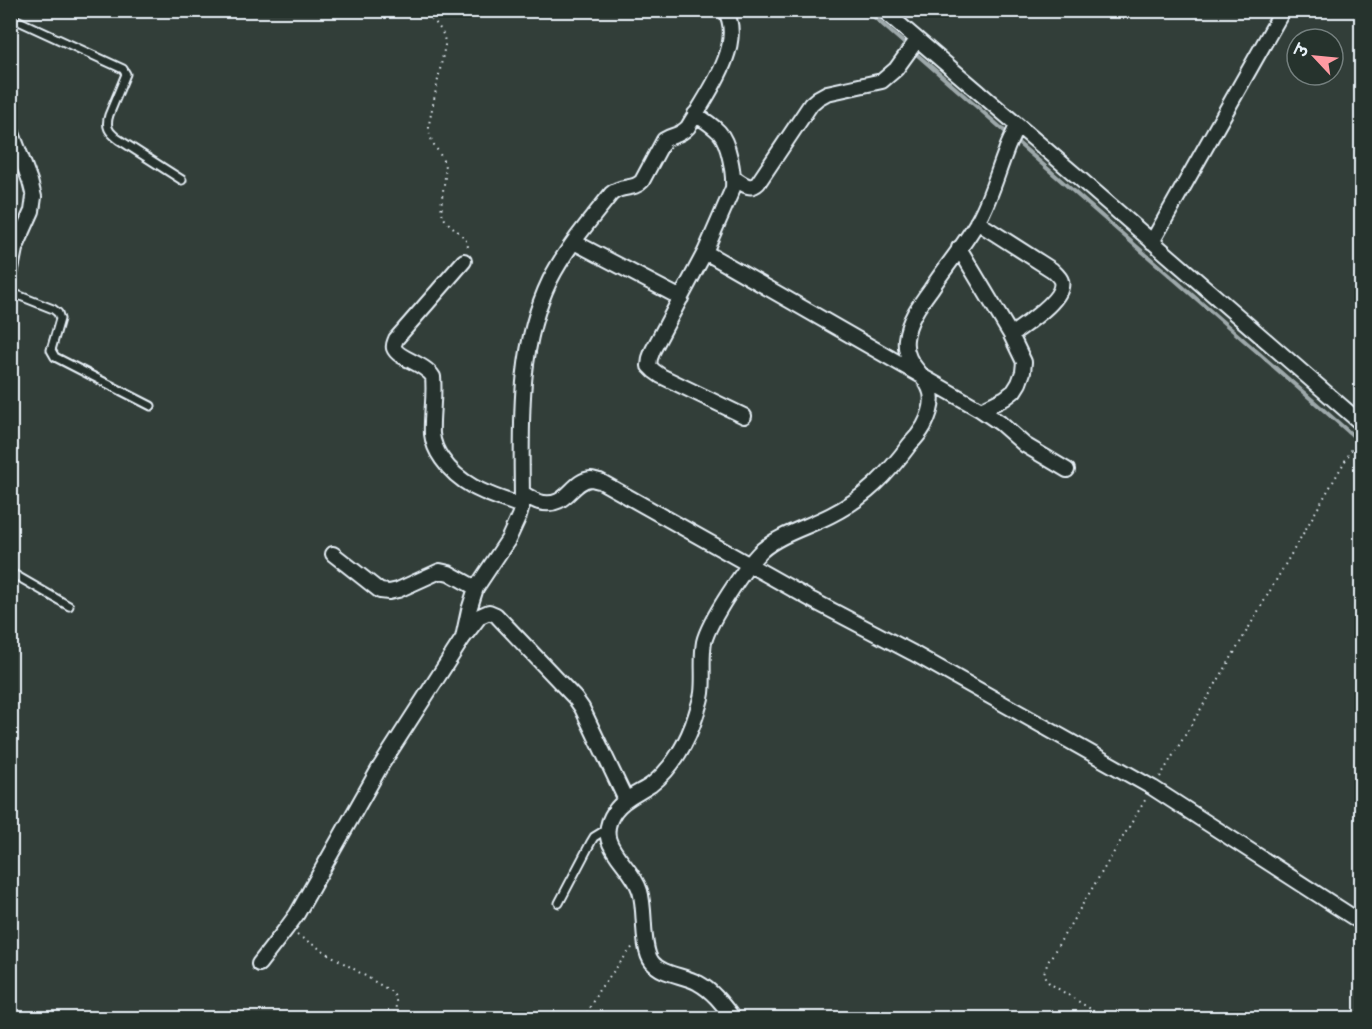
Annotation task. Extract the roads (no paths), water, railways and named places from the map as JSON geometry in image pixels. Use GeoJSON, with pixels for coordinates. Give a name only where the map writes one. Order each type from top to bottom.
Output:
{"type":"FeatureCollection","features":[{"type":"Feature","properties":{"kind":"street"},"geometry":{"type":"LineString","coordinates":[[463,638],[476,588],[508,540],[519,516],[522,499],[523,392],[530,346],[542,300],[561,260],[616,190],[639,185],[660,145],[664,140],[683,132],[695,114],[724,64],[730,45],[732,31],[725,10]]}},
{"type":"Feature","properties":{"kind":"street"},"geometry":{"type":"LineString","coordinates":[[883,10],[913,46],[1152,242],[1362,423]]}},
{"type":"Feature","properties":{"kind":"street"},"geometry":{"type":"LineString","coordinates":[[1152,242],[1284,10]]}},
{"type":"Feature","properties":{"kind":"street"},"geometry":{"type":"LineString","coordinates":[[734,178],[750,188],[754,187],[759,183],[806,111],[818,98],[827,93],[882,81],[896,69],[913,46]]}},
{"type":"Feature","properties":{"kind":"street"},"geometry":{"type":"LineString","coordinates":[[695,114],[714,128],[725,141],[734,178],[733,188],[705,252],[653,350],[649,366],[661,376],[744,416]]}},
{"type":"Feature","properties":{"kind":"street"},"geometry":{"type":"LineString","coordinates":[[10,128],[34,197],[32,210],[15,249],[10,274]]}},
{"type":"Feature","properties":{"kind":"street"},"geometry":{"type":"LineString","coordinates":[[733,1018],[720,1000],[704,986],[657,967],[649,960],[643,901],[639,886],[608,842],[607,829],[618,806],[664,774],[675,760],[696,716],[702,692],[704,641],[720,608],[750,564],[762,550],[778,539],[833,514],[869,491],[889,472],[923,427],[931,407],[931,393],[926,380],[907,355],[906,341],[909,325],[918,308],[977,222],[989,199],[1007,147],[1016,129]]}},
{"type":"Feature","properties":{"kind":"street"},"geometry":{"type":"LineString","coordinates":[[977,222],[1052,270],[1061,282],[1060,291],[1055,298],[1011,335]]}},
{"type":"Feature","properties":{"kind":"street"},"geometry":{"type":"LineString","coordinates":[[574,242],[681,298]]}},
{"type":"Feature","properties":{"kind":"street"},"geometry":{"type":"LineString","coordinates":[[959,248],[1011,335],[1024,362],[1023,372],[1014,391],[981,410]]}},
{"type":"Feature","properties":{"kind":"street"},"geometry":{"type":"LineString","coordinates":[[705,252],[981,410],[1025,445],[1067,470]]}},
{"type":"Feature","properties":{"kind":"street"},"geometry":{"type":"LineString","coordinates":[[464,261],[396,339],[393,346],[401,356],[429,370],[433,377],[432,436],[437,452],[450,470],[464,482],[477,490],[547,503],[564,498],[585,481],[592,479],[600,481],[1153,788],[1362,923]]}},
{"type":"Feature","properties":{"kind":"street"},"geometry":{"type":"LineString","coordinates":[[333,554],[380,591],[398,590],[440,572],[449,573],[476,588]]}},
{"type":"Feature","properties":{"kind":"street"},"geometry":{"type":"LineString","coordinates":[[259,964],[301,908],[380,767],[463,638],[480,616],[489,612],[496,615],[561,682],[582,708],[626,800]]}},
{"type":"Feature","properties":{"kind":"lane"},"geometry":{"type":"LineString","coordinates":[[10,17],[123,69],[126,74],[109,115],[108,129],[118,139],[182,180]]}},
{"type":"Feature","properties":{"kind":"lane"},"geometry":{"type":"LineString","coordinates":[[10,292],[47,306],[58,313],[60,319],[51,350],[55,357],[150,406]]}},
{"type":"Feature","properties":{"kind":"lane"},"geometry":{"type":"LineString","coordinates":[[10,573],[69,606]]}},
{"type":"Feature","properties":{"kind":"lane"},"geometry":{"type":"LineString","coordinates":[[559,903],[594,837],[607,829]]}},
{"type":"Feature","properties":{"kind":"waterway"},"geometry":{"type":"LineString","coordinates":[[866,10],[1362,445]]}}]}
